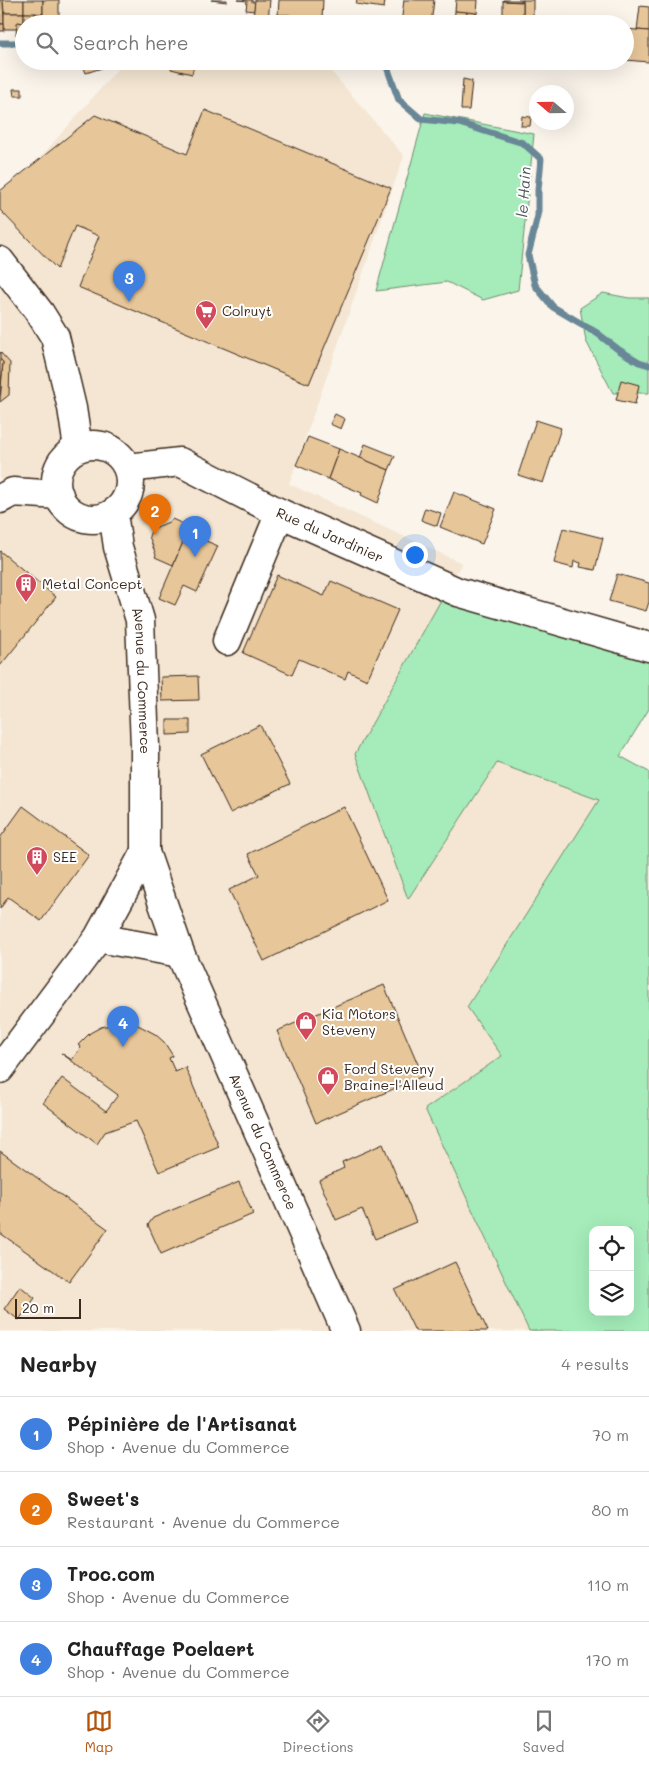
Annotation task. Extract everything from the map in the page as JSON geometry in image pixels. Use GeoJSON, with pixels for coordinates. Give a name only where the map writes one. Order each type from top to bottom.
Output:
{"type":"FeatureCollection","features":[{"type":"Feature","properties":{"kind":"street"},"geometry":{"type":"LineString","coordinates":[[0,261],[40,313],[55,337],[72,408],[78,448]]}},
{"type":"Feature","properties":{"kind":"street"},"geometry":{"type":"LineString","coordinates":[[87,445],[100,445],[117,453],[128,468],[130,489],[124,502],[113,513],[105,517],[92,519],[80,516],[69,510],[59,495],[56,475],[67,455],[78,448],[87,445]]}},
{"type":"Feature","properties":{"kind":"street","name":"Rue du Jardinier"},"geometry":{"type":"LineString","coordinates":[[128,468],[180,462],[280,513],[458,592],[649,647]]}},
{"type":"Feature","properties":{"kind":"street"},"geometry":{"type":"LineString","coordinates":[[0,499],[14,492],[59,495]]}},
{"type":"Feature","properties":{"kind":"street","name":"Avenue du Commerce"},"geometry":{"type":"LineString","coordinates":[[113,513],[118,547],[140,620],[145,746],[145,852],[180,953],[346,1331]]}},
{"type":"Feature","properties":{"kind":"street"},"geometry":{"type":"LineString","coordinates":[[226,640],[280,513]]}},
{"type":"Feature","properties":{"kind":"street","name":"Avenue du Commerce"},"geometry":{"type":"LineString","coordinates":[[0,1069],[98,938],[145,852]]}},
{"type":"Feature","properties":{"kind":"street"},"geometry":{"type":"LineString","coordinates":[[98,938],[180,953]]}},
{"type":"Feature","properties":{"kind":"shaded area"},"geometry":{"type":"Polygon","coordinates":[[[117,70],[330,70],[404,156],[289,484],[462,563],[355,754],[409,898],[497,763],[600,800],[467,1006],[503,1056],[425,1109],[529,1331],[0,1331],[0,202],[117,70]]]}},
{"type":"Feature","properties":{"kind":"green space"},"geometry":{"type":"Polygon","coordinates":[[[425,113],[534,134],[518,290],[483,300],[447,282],[376,291],[425,113]]]}},
{"type":"Feature","properties":{"kind":"green space"},"geometry":{"type":"Polygon","coordinates":[[[603,293],[629,298],[649,298],[649,393],[613,393],[586,341],[580,308],[603,293]]]}},
{"type":"Feature","properties":{"kind":"green space"},"geometry":{"type":"Polygon","coordinates":[[[441,600],[649,661],[649,709],[620,756],[649,772],[649,1331],[529,1331],[425,1109],[502,1056],[467,1007],[599,800],[497,763],[408,899],[355,754],[441,600]]]}},
{"type":"Feature","properties":{"kind":"building"},"geometry":{"type":"Polygon","coordinates":[[[0,0],[3,0],[4,24],[0,24],[0,0]]]}},
{"type":"Feature","properties":{"kind":"building"},"geometry":{"type":"Polygon","coordinates":[[[3,0],[24,0],[24,13],[4,13],[3,0]]]}},
{"type":"Feature","properties":{"kind":"building"},"geometry":{"type":"Polygon","coordinates":[[[24,0],[43,0],[43,14],[24,13],[24,0]]]}},
{"type":"Feature","properties":{"kind":"building"},"geometry":{"type":"Polygon","coordinates":[[[43,0],[59,0],[59,15],[43,15],[43,0]]]}},
{"type":"Feature","properties":{"kind":"building"},"geometry":{"type":"Polygon","coordinates":[[[211,0],[227,0],[227,2],[211,0]]]}},
{"type":"Feature","properties":{"kind":"building"},"geometry":{"type":"Polygon","coordinates":[[[238,0],[252,0],[252,2],[255,2],[254,11],[246,10],[247,1],[238,0]]]}},
{"type":"Feature","properties":{"kind":"building"},"geometry":{"type":"Polygon","coordinates":[[[255,0],[270,0],[268,15],[253,15],[255,0]]]}},
{"type":"Feature","properties":{"kind":"building"},"geometry":{"type":"Polygon","coordinates":[[[279,0],[323,0],[322,15],[278,15],[279,0]]]}},
{"type":"Feature","properties":{"kind":"building"},"geometry":{"type":"Polygon","coordinates":[[[357,0],[385,0],[384,8],[356,4],[357,0]]]}},
{"type":"Feature","properties":{"kind":"building"},"geometry":{"type":"Polygon","coordinates":[[[404,0],[434,0],[432,15],[402,15],[404,0]]]}},
{"type":"Feature","properties":{"kind":"building"},"geometry":{"type":"Polygon","coordinates":[[[456,0],[478,0],[477,14],[455,11],[456,0]]]}},
{"type":"Feature","properties":{"kind":"building"},"geometry":{"type":"Polygon","coordinates":[[[523,0],[523,2],[503,1],[523,0]]]}},
{"type":"Feature","properties":{"kind":"building"},"geometry":{"type":"Polygon","coordinates":[[[523,0],[533,0],[533,15],[523,15],[523,0]]]}},
{"type":"Feature","properties":{"kind":"building"},"geometry":{"type":"Polygon","coordinates":[[[503,1],[523,2],[523,15],[503,15],[503,1]]]}},
{"type":"Feature","properties":{"kind":"building"},"geometry":{"type":"Polygon","coordinates":[[[640,6],[649,7],[649,31],[637,30],[640,6]]]}},
{"type":"Feature","properties":{"kind":"building"},"geometry":{"type":"Polygon","coordinates":[[[455,11],[467,12],[467,15],[455,15],[455,11]]]}},
{"type":"Feature","properties":{"kind":"building"},"geometry":{"type":"Polygon","coordinates":[[[467,12],[476,13],[476,15],[467,15],[467,12]]]}},
{"type":"Feature","properties":{"kind":"building"},"geometry":{"type":"Polygon","coordinates":[[[4,13],[24,13],[24,15],[15,15],[15,29],[4,29],[4,13]]]}},
{"type":"Feature","properties":{"kind":"building"},"geometry":{"type":"Polygon","coordinates":[[[24,13],[35,13],[35,15],[24,15],[24,13]]]}},
{"type":"Feature","properties":{"kind":"building"},"geometry":{"type":"Polygon","coordinates":[[[0,24],[4,24],[4,31],[0,31],[0,24]]]}},
{"type":"Feature","properties":{"kind":"building"},"geometry":{"type":"Polygon","coordinates":[[[634,30],[649,31],[649,62],[634,61],[634,30]]]}},
{"type":"Feature","properties":{"kind":"building"},"geometry":{"type":"Polygon","coordinates":[[[85,70],[95,70],[86,73],[85,70]]]}},
{"type":"Feature","properties":{"kind":"building"},"geometry":{"type":"Polygon","coordinates":[[[175,70],[193,70],[192,74],[175,70]]]}},
{"type":"Feature","properties":{"kind":"building"},"geometry":{"type":"Polygon","coordinates":[[[463,79],[472,81],[469,110],[461,110],[463,79]]]}},
{"type":"Feature","properties":{"kind":"building"},"geometry":{"type":"Polygon","coordinates":[[[13,89],[22,89],[22,96],[14,96],[13,89]]]}},
{"type":"Feature","properties":{"kind":"building"},"geometry":{"type":"Polygon","coordinates":[[[205,110],[391,188],[309,384],[78,287],[99,236],[75,226],[57,269],[0,210],[0,191],[95,115],[187,154],[205,110]]]}},
{"type":"Feature","properties":{"kind":"building"},"geometry":{"type":"Polygon","coordinates":[[[522,116],[529,117],[529,126],[521,126],[522,116]]]}},
{"type":"Feature","properties":{"kind":"building"},"geometry":{"type":"Polygon","coordinates":[[[0,352],[10,363],[9,395],[0,402],[3,362],[0,359],[0,352]]]}},
{"type":"Feature","properties":{"kind":"building"},"geometry":{"type":"Polygon","coordinates":[[[0,359],[3,362],[0,395],[0,359]]]}},
{"type":"Feature","properties":{"kind":"building"},"geometry":{"type":"Polygon","coordinates":[[[621,380],[639,385],[635,404],[616,400],[621,380]]]}},
{"type":"Feature","properties":{"kind":"building"},"geometry":{"type":"Polygon","coordinates":[[[335,414],[345,419],[341,429],[330,424],[335,414]]]}},
{"type":"Feature","properties":{"kind":"building"},"geometry":{"type":"Polygon","coordinates":[[[536,420],[561,428],[543,483],[518,475],[536,420]]]}},
{"type":"Feature","properties":{"kind":"building"},"geometry":{"type":"Polygon","coordinates":[[[308,437],[339,449],[328,479],[296,465],[308,437]]]}},
{"type":"Feature","properties":{"kind":"building"},"geometry":{"type":"Polygon","coordinates":[[[365,444],[395,456],[389,470],[360,458],[365,444]]]}},
{"type":"Feature","properties":{"kind":"building"},"geometry":{"type":"Polygon","coordinates":[[[339,449],[389,470],[378,503],[361,495],[362,493],[328,479],[339,449]]]}},
{"type":"Feature","properties":{"kind":"building"},"geometry":{"type":"Polygon","coordinates":[[[454,492],[496,509],[482,544],[440,527],[454,492]]]}},
{"type":"Feature","properties":{"kind":"building"},"geometry":{"type":"Polygon","coordinates":[[[425,508],[441,513],[437,526],[421,520],[425,508]]]}},
{"type":"Feature","properties":{"kind":"building"},"geometry":{"type":"Polygon","coordinates":[[[172,519],[190,527],[173,565],[155,557],[156,555],[149,536],[152,529],[172,519]]]}},
{"type":"Feature","properties":{"kind":"building"},"geometry":{"type":"Polygon","coordinates":[[[563,528],[603,538],[595,570],[580,567],[581,563],[574,561],[573,568],[554,563],[563,528]]]}},
{"type":"Feature","properties":{"kind":"building"},"geometry":{"type":"Polygon","coordinates":[[[187,533],[218,546],[197,592],[184,586],[175,605],[159,598],[187,533]]]}},
{"type":"Feature","properties":{"kind":"building","name":"Metal Concept"},"geometry":{"type":"Polygon","coordinates":[[[0,551],[56,597],[0,666],[0,551]]]}},
{"type":"Feature","properties":{"kind":"building"},"geometry":{"type":"Polygon","coordinates":[[[617,574],[649,583],[649,602],[646,611],[609,601],[617,574]]]}},
{"type":"Feature","properties":{"kind":"building"},"geometry":{"type":"Polygon","coordinates":[[[277,575],[324,596],[331,581],[398,610],[367,680],[348,671],[345,679],[299,659],[292,675],[243,653],[277,575]]]}},
{"type":"Feature","properties":{"kind":"building"},"geometry":{"type":"Polygon","coordinates":[[[198,676],[199,700],[162,701],[161,677],[198,676]]]}},
{"type":"Feature","properties":{"kind":"building"},"geometry":{"type":"Polygon","coordinates":[[[167,720],[190,720],[190,734],[167,735],[167,720]]]}},
{"type":"Feature","properties":{"kind":"building"},"geometry":{"type":"Polygon","coordinates":[[[260,725],[290,784],[230,813],[201,754],[260,725]]]}},
{"type":"Feature","properties":{"kind":"building","name":"SEE"},"geometry":{"type":"Polygon","coordinates":[[[23,806],[89,855],[41,921],[8,897],[0,909],[0,838],[23,806]]]}},
{"type":"Feature","properties":{"kind":"building"},"geometry":{"type":"Polygon","coordinates":[[[344,807],[388,900],[264,961],[229,890],[259,875],[248,854],[344,807]]]}},
{"type":"Feature","properties":{"kind":"building"},"geometry":{"type":"Polygon","coordinates":[[[384,985],[423,1076],[316,1123],[277,1031],[384,985]]]}},
{"type":"Feature","properties":{"kind":"building"},"geometry":{"type":"Polygon","coordinates":[[[119,1023],[138,1025],[155,1034],[164,1042],[173,1056],[169,1058],[175,1072],[187,1067],[186,1069],[219,1147],[159,1172],[136,1121],[105,1132],[97,1144],[43,1103],[62,1078],[106,1111],[118,1095],[61,1053],[72,1060],[81,1047],[78,1045],[90,1033],[101,1027],[119,1023]]]}},
{"type":"Feature","properties":{"kind":"building"},"geometry":{"type":"Polygon","coordinates":[[[383,1144],[416,1222],[375,1239],[362,1209],[336,1220],[319,1180],[344,1168],[342,1162],[383,1144]]]}},
{"type":"Feature","properties":{"kind":"building"},"geometry":{"type":"Polygon","coordinates":[[[0,1151],[108,1229],[69,1282],[0,1233],[0,1151]]]}},
{"type":"Feature","properties":{"kind":"building"},"geometry":{"type":"Polygon","coordinates":[[[239,1182],[253,1214],[161,1254],[148,1225],[153,1218],[239,1182]]]}},
{"type":"Feature","properties":{"kind":"building"},"geometry":{"type":"Polygon","coordinates":[[[455,1262],[488,1331],[415,1331],[395,1290],[455,1262]]]}},
{"type":"Feature","properties":{"kind":"building"},"geometry":{"type":"Polygon","coordinates":[[[20,1286],[35,1298],[19,1320],[4,1309],[20,1286]]]}},
{"type":"Feature","properties":{"kind":"waterway","name":"le Hain"},"geometry":{"type":"LineString","coordinates":[[0,43],[15,43]]}},
{"type":"Feature","properties":{"kind":"waterway","name":"le Hain"},"geometry":{"type":"LineString","coordinates":[[388,70],[399,100],[421,119],[459,123],[523,143],[541,159],[538,216],[528,255],[535,285],[553,307],[597,333],[619,350],[639,362],[649,365]]}},
{"type":"Feature","properties":{"kind":"place","name":"Troc.com"},"geometry":{"type":"Point","coordinates":[129,302]}},
{"type":"Feature","properties":{"kind":"place","name":"Colruyt"},"geometry":{"type":"Point","coordinates":[206,330]}},
{"type":"Feature","properties":{"kind":"place","name":"Sweet's"},"geometry":{"type":"Point","coordinates":[155,535]}},
{"type":"Feature","properties":{"kind":"place","name":"Pépinière de l'Artisanat"},"geometry":{"type":"Point","coordinates":[195,557]}},
{"type":"Feature","properties":{"kind":"place","name":"Metal Concept"},"geometry":{"type":"Point","coordinates":[26,603]}},
{"type":"Feature","properties":{"kind":"place","name":"SEE"},"geometry":{"type":"Point","coordinates":[37,876]}},
{"type":"Feature","properties":{"kind":"place","name":"Kia Motors Steveny"},"geometry":{"type":"Point","coordinates":[306,1041]}},
{"type":"Feature","properties":{"kind":"place","name":"Chauffage Poelaert"},"geometry":{"type":"Point","coordinates":[123,1047]}},
{"type":"Feature","properties":{"kind":"place","name":"Ford Steveny Braine-l'Alleud"},"geometry":{"type":"Point","coordinates":[328,1096]}}]}
